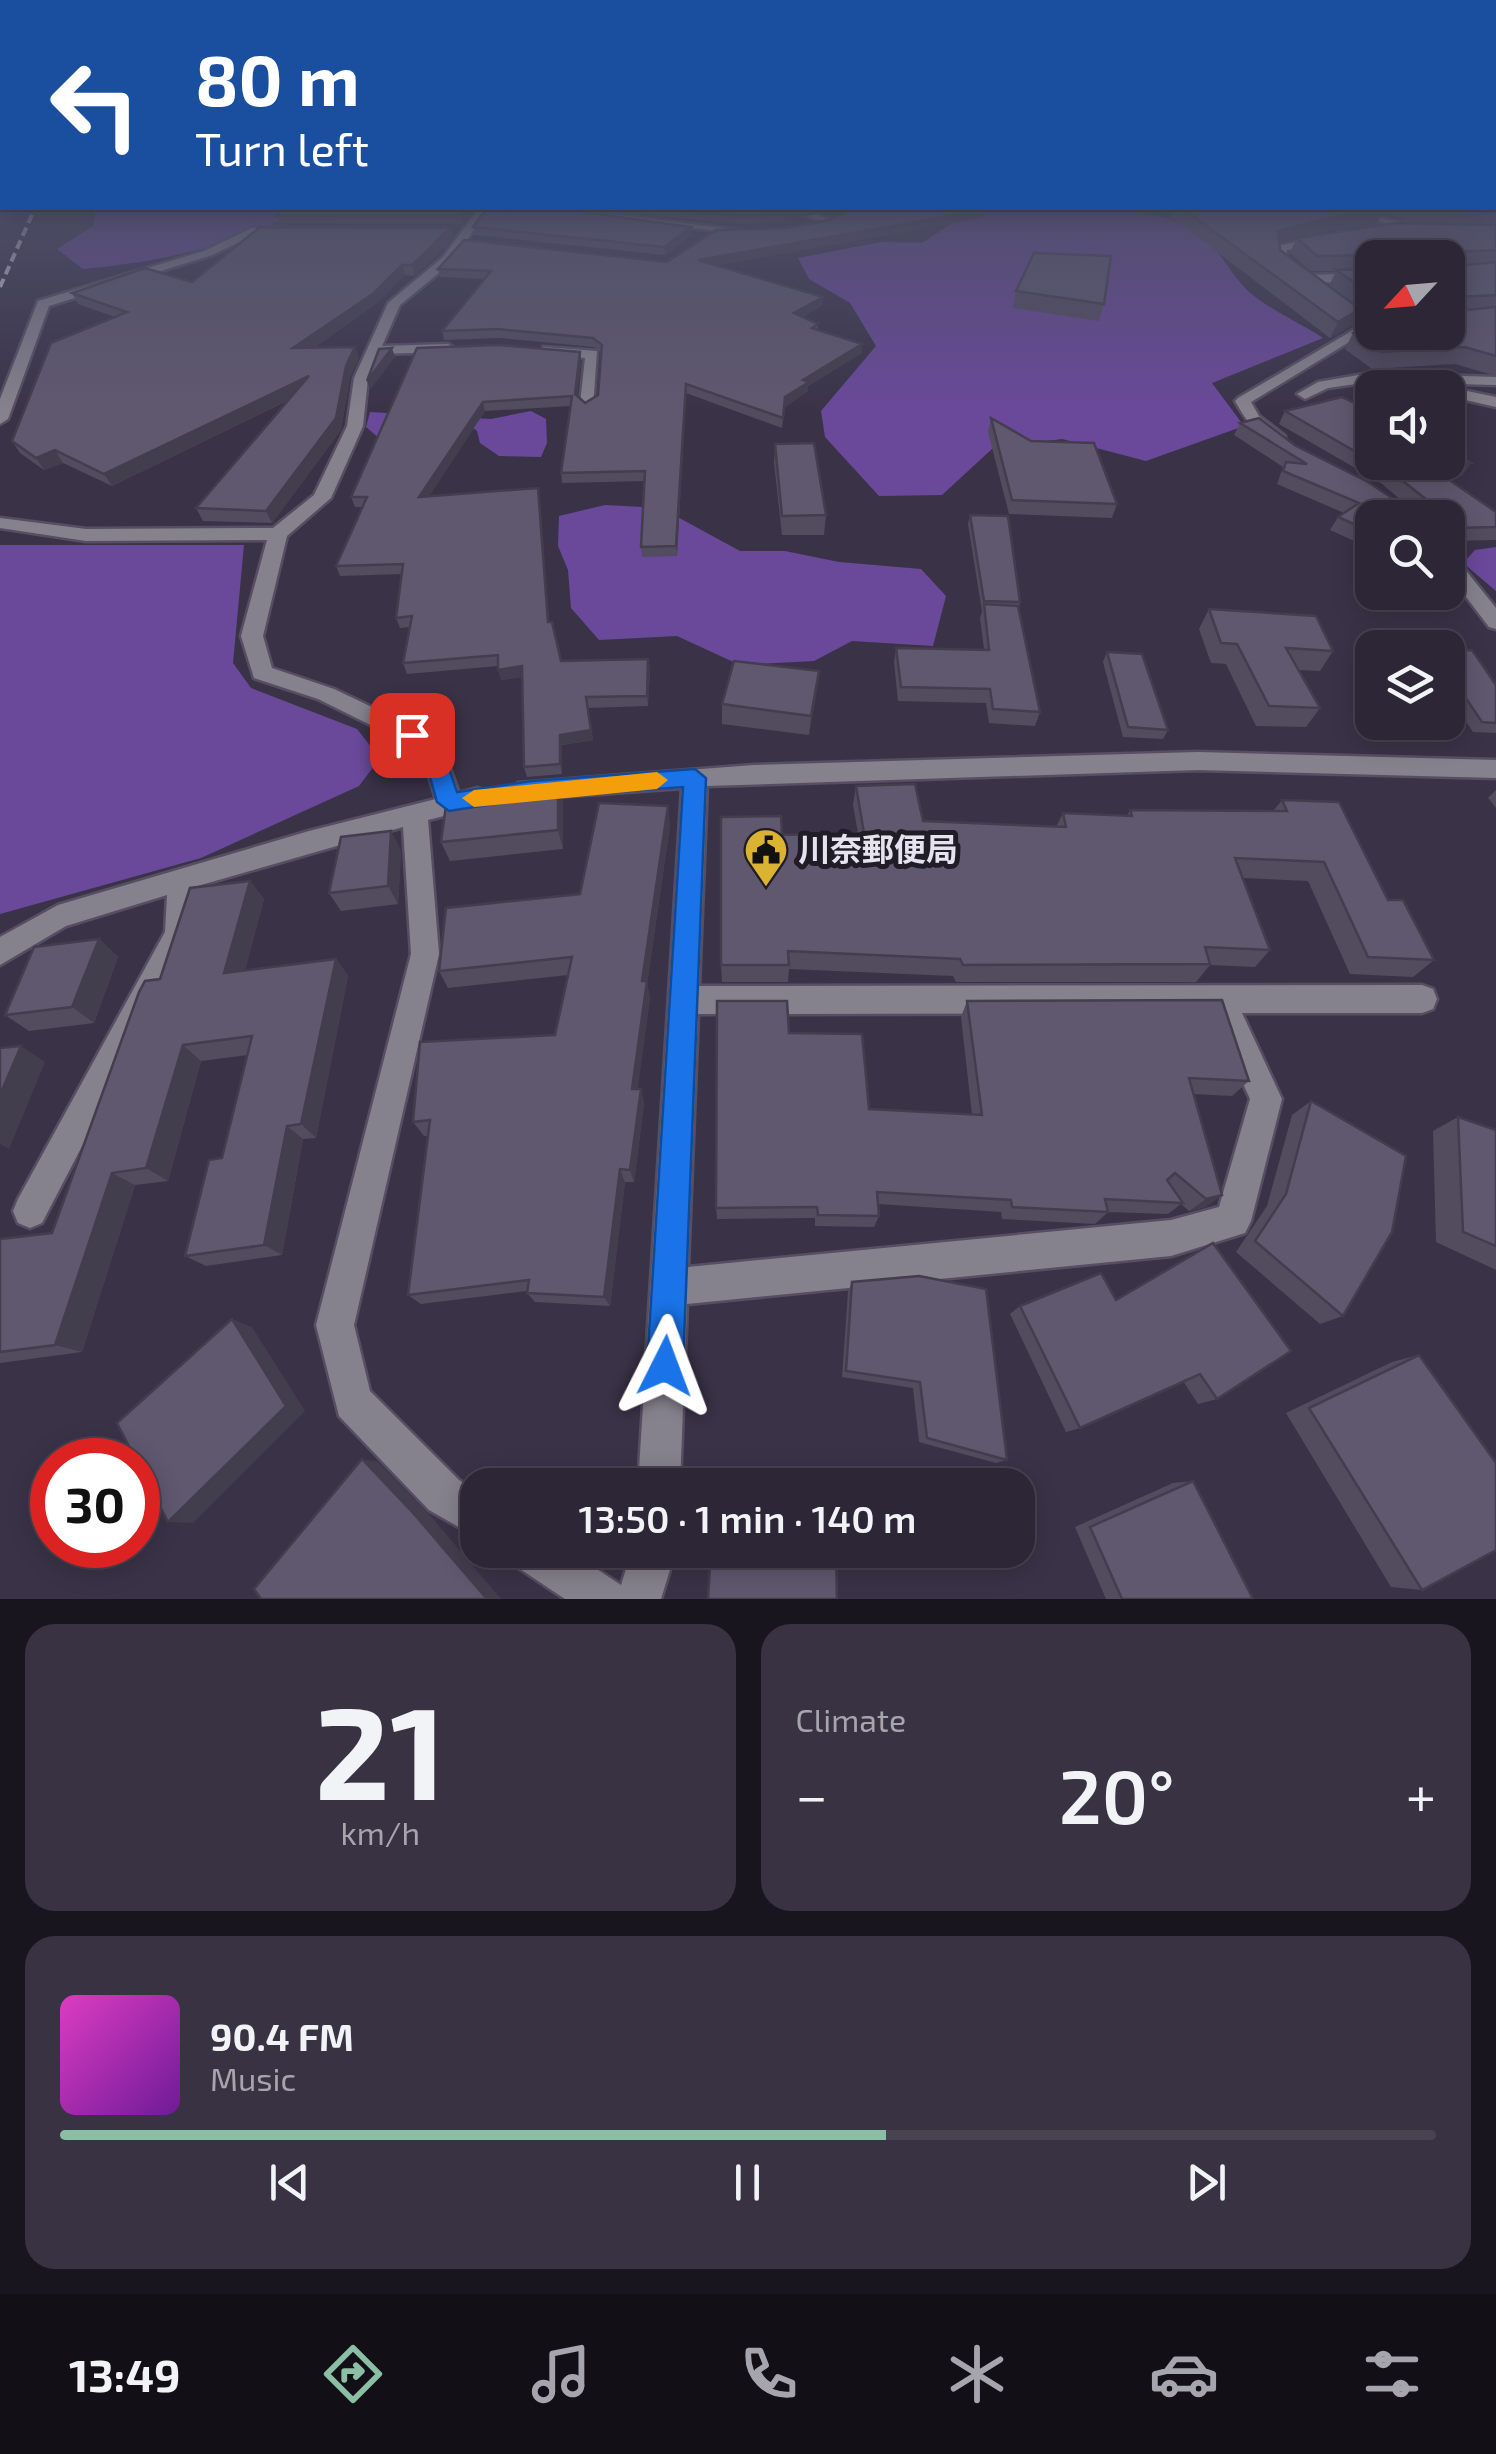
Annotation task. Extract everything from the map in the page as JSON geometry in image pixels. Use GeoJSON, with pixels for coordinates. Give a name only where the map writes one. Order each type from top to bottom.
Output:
{"type":"FeatureCollection","features":[{"type":"Feature","properties":{"kind":"street"},"geometry":{"type":"LineString","coordinates":[[0,419],[43,304],[171,264]]}},
{"type":"Feature","properties":{"kind":"street"},"geometry":{"type":"LineString","coordinates":[[433,264],[394,303],[361,378],[355,426],[322,498],[278,534],[252,636],[262,673],[326,694],[431,744],[449,802]]}},
{"type":"Feature","properties":{"kind":"street"},"geometry":{"type":"LineString","coordinates":[[1286,264],[1331,298]]}},
{"type":"Feature","properties":{"kind":"street"},"geometry":{"type":"LineString","coordinates":[[1306,279],[1355,278]]}},
{"type":"Feature","properties":{"kind":"street"},"geometry":{"type":"LineString","coordinates":[[1303,452],[1253,420],[1242,401],[1355,333]]}},
{"type":"Feature","properties":{"kind":"street"},"geometry":{"type":"LineString","coordinates":[[374,350],[464,347]]}},
{"type":"Feature","properties":{"kind":"street"},"geometry":{"type":"LineString","coordinates":[[537,350],[592,354],[588,404]]}},
{"type":"Feature","properties":{"kind":"street"},"geometry":{"type":"LineString","coordinates":[[1305,394],[1318,384],[1376,378],[1496,381]]}},
{"type":"Feature","properties":{"kind":"street"},"geometry":{"type":"LineString","coordinates":[[1252,396],[1355,393]]}},
{"type":"Feature","properties":{"kind":"street"},"geometry":{"type":"LineString","coordinates":[[1465,396],[1496,402]]}},
{"type":"Feature","properties":{"kind":"street"},"geometry":{"type":"LineString","coordinates":[[0,523],[86,535],[278,534]]}},
{"type":"Feature","properties":{"kind":"street"},"geometry":{"type":"LineString","coordinates":[[1465,583],[1496,622]]}},
{"type":"Feature","properties":{"kind":"street"},"geometry":{"type":"LineString","coordinates":[[0,952],[58,917],[449,802],[532,790],[695,778],[1198,761],[1496,769]]}},
{"type":"Feature","properties":{"kind":"street"},"geometry":{"type":"LineString","coordinates":[[661,1468],[695,778]]}},
{"type":"Feature","properties":{"kind":"street"},"geometry":{"type":"LineString","coordinates":[[415,812],[426,954],[335,1324],[353,1402],[444,1496],[460,1506]]}},
{"type":"Feature","properties":{"kind":"street"},"geometry":{"type":"LineString","coordinates":[[30,1211],[180,933],[182,880]]}},
{"type":"Feature","properties":{"kind":"street"},"geometry":{"type":"LineString","coordinates":[[669,1286],[1172,1238],[1232,1221],[1266,1099],[1220,999]]}},
{"type":"Feature","properties":{"kind":"street"},"geometry":{"type":"LineString","coordinates":[[684,1000],[1422,999]]}},
{"type":"Feature","properties":{"kind":"street"},"geometry":{"type":"LineString","coordinates":[[557,1568],[605,1599]]}},
{"type":"Feature","properties":{"kind":"street"},"geometry":{"type":"LineString","coordinates":[[639,1599],[648,1568]]}},
{"type":"Feature","properties":{"kind":"shaded area"},"geometry":{"type":"Polygon","coordinates":[[[76,264],[127,264],[83,269],[76,264]]]}},
{"type":"Feature","properties":{"kind":"shaded area"},"geometry":{"type":"Polygon","coordinates":[[[801,264],[1225,264],[1253,295],[1323,338],[1212,383],[1244,426],[1146,461],[1062,439],[993,448],[942,495],[879,496],[825,437],[821,411],[876,346],[850,303],[809,279],[801,264]]]}},
{"type":"Feature","properties":{"kind":"shaded area"},"geometry":{"type":"Polygon","coordinates":[[[531,411],[546,419],[547,443],[541,457],[499,456],[480,443],[477,431],[468,424],[387,445],[366,427],[370,412],[491,419],[531,411]]]}},
{"type":"Feature","properties":{"kind":"shaded area"},"geometry":{"type":"Polygon","coordinates":[[[605,505],[661,508],[740,551],[785,551],[839,562],[921,569],[946,596],[933,646],[852,641],[814,661],[740,665],[677,636],[599,640],[571,608],[568,570],[558,546],[559,516],[605,505]]]}},
{"type":"Feature","properties":{"kind":"shaded area"},"geometry":{"type":"Polygon","coordinates":[[[0,545],[244,545],[233,663],[251,688],[357,729],[380,758],[359,786],[201,858],[0,914],[0,545]]]}},
{"type":"Feature","properties":{"kind":"shaded area"},"geometry":{"type":"Polygon","coordinates":[[[1496,547],[1496,591],[1465,565],[1475,550],[1496,547]]]}},
{"type":"Feature","properties":{"kind":"building"},"geometry":{"type":"Polygon","coordinates":[[[215,264],[413,264],[402,265],[374,293],[293,348],[355,347],[346,366],[336,418],[266,511],[196,508],[309,376],[104,474],[55,450],[36,458],[12,441],[51,343],[127,312],[72,293],[145,268],[192,282],[215,264]]]}},
{"type":"Feature","properties":{"kind":"building"},"geometry":{"type":"Polygon","coordinates":[[[443,264],[710,264],[823,297],[794,313],[818,324],[812,328],[862,344],[803,380],[809,382],[785,397],[783,418],[686,384],[676,546],[641,547],[645,471],[561,473],[572,396],[483,402],[419,497],[538,488],[548,622],[552,622],[561,661],[648,659],[647,696],[586,697],[591,730],[560,735],[560,764],[524,767],[522,666],[498,670],[498,655],[403,663],[412,616],[396,618],[403,564],[336,566],[367,497],[351,497],[417,348],[498,345],[580,352],[575,394],[585,403],[598,395],[602,345],[593,338],[498,329],[442,331],[491,271],[438,269],[443,264]]]}},
{"type":"Feature","properties":{"kind":"building"},"geometry":{"type":"Polygon","coordinates":[[[1029,264],[1110,264],[1104,304],[1016,291],[1029,264]]]}},
{"type":"Feature","properties":{"kind":"building"},"geometry":{"type":"Polygon","coordinates":[[[1258,264],[1298,264],[1355,305],[1355,312],[1338,322],[1258,264]]]}},
{"type":"Feature","properties":{"kind":"building"},"geometry":{"type":"Polygon","coordinates":[[[1496,264],[1496,295],[1465,297],[1465,265],[1496,264]]]}},
{"type":"Feature","properties":{"kind":"building"},"geometry":{"type":"Polygon","coordinates":[[[1355,269],[1355,283],[1336,270],[1355,269]]]}},
{"type":"Feature","properties":{"kind":"building"},"geometry":{"type":"Polygon","coordinates":[[[1496,307],[1496,356],[1465,347],[1465,310],[1496,307]]]}},
{"type":"Feature","properties":{"kind":"building"},"geometry":{"type":"Polygon","coordinates":[[[392,348],[367,381],[379,349],[392,348]]]}},
{"type":"Feature","properties":{"kind":"building"},"geometry":{"type":"Polygon","coordinates":[[[1342,397],[1355,403],[1355,451],[1285,411],[1342,397]]]}},
{"type":"Feature","properties":{"kind":"building"},"geometry":{"type":"Polygon","coordinates":[[[991,418],[1031,441],[1094,443],[1117,504],[1012,500],[991,418]]]}},
{"type":"Feature","properties":{"kind":"building"},"geometry":{"type":"Polygon","coordinates":[[[1259,418],[1296,446],[1395,500],[1355,501],[1283,471],[1286,462],[1307,464],[1240,423],[1259,418]]]}},
{"type":"Feature","properties":{"kind":"building"},"geometry":{"type":"Polygon","coordinates":[[[814,443],[826,515],[782,516],[775,444],[814,443]]]}},
{"type":"Feature","properties":{"kind":"building"},"geometry":{"type":"Polygon","coordinates":[[[1402,480],[1449,480],[1496,512],[1496,527],[1465,528],[1465,500],[1427,500],[1402,480]]]}},
{"type":"Feature","properties":{"kind":"building"},"geometry":{"type":"Polygon","coordinates":[[[1355,506],[1355,524],[1338,517],[1355,506]]]}},
{"type":"Feature","properties":{"kind":"building"},"geometry":{"type":"Polygon","coordinates":[[[970,515],[1008,516],[1020,602],[984,601],[970,515]]]}},
{"type":"Feature","properties":{"kind":"building"},"geometry":{"type":"Polygon","coordinates":[[[984,604],[1018,606],[1040,712],[993,709],[990,689],[901,687],[896,648],[989,650],[984,604]]]}},
{"type":"Feature","properties":{"kind":"building"},"geometry":{"type":"Polygon","coordinates":[[[1209,609],[1316,616],[1333,651],[1286,648],[1320,708],[1269,706],[1237,644],[1221,643],[1209,609]]]}},
{"type":"Feature","properties":{"kind":"building"},"geometry":{"type":"Polygon","coordinates":[[[1465,650],[1472,650],[1496,685],[1496,723],[1482,722],[1465,697],[1465,650]]]}},
{"type":"Feature","properties":{"kind":"building"},"geometry":{"type":"Polygon","coordinates":[[[1107,652],[1142,654],[1168,730],[1128,727],[1107,652]]]}},
{"type":"Feature","properties":{"kind":"building"},"geometry":{"type":"Polygon","coordinates":[[[734,661],[819,671],[811,716],[722,704],[734,661]]]}},
{"type":"Feature","properties":{"kind":"building"},"geometry":{"type":"Polygon","coordinates":[[[558,780],[558,830],[441,842],[447,798],[558,780]]]}},
{"type":"Feature","properties":{"kind":"building"},"geometry":{"type":"Polygon","coordinates":[[[915,784],[923,821],[1066,827],[1063,813],[1132,816],[1130,810],[1287,811],[1282,800],[1339,802],[1388,900],[1403,900],[1434,960],[1368,957],[1324,862],[1235,858],[1270,950],[1205,947],[1210,964],[963,965],[960,959],[788,951],[789,965],[721,965],[721,817],[781,816],[782,835],[864,833],[856,786],[915,784]]]}},
{"type":"Feature","properties":{"kind":"building"},"geometry":{"type":"Polygon","coordinates":[[[599,803],[668,806],[642,981],[647,981],[632,1089],[641,1089],[630,1170],[620,1169],[604,1297],[527,1293],[529,1280],[408,1295],[430,1120],[413,1122],[420,1042],[555,1035],[572,957],[439,971],[446,908],[580,894],[599,803]]]}},
{"type":"Feature","properties":{"kind":"building"},"geometry":{"type":"Polygon","coordinates":[[[391,831],[388,886],[329,893],[341,837],[391,831]]]}},
{"type":"Feature","properties":{"kind":"building"},"geometry":{"type":"Polygon","coordinates":[[[250,881],[224,973],[336,959],[301,1124],[287,1126],[264,1245],[185,1256],[209,1160],[222,1158],[252,1036],[183,1045],[146,1168],[112,1173],[55,1345],[0,1352],[0,1239],[52,1233],[139,992],[145,981],[160,979],[190,888],[250,881]]]}},
{"type":"Feature","properties":{"kind":"building"},"geometry":{"type":"Polygon","coordinates":[[[99,939],[72,1007],[5,1015],[34,947],[99,939]]]}},
{"type":"Feature","properties":{"kind":"building"},"geometry":{"type":"Polygon","coordinates":[[[1222,1000],[1249,1081],[1189,1078],[1222,1195],[1206,1199],[1175,1173],[1167,1180],[1183,1203],[1105,1199],[1108,1212],[1012,1207],[1011,1200],[877,1192],[879,1216],[818,1215],[817,1207],[716,1208],[717,1001],[787,1001],[789,1033],[862,1034],[869,1109],[982,1115],[967,1001],[1222,1000]]]}},
{"type":"Feature","properties":{"kind":"building"},"geometry":{"type":"Polygon","coordinates":[[[21,1046],[0,1095],[0,1048],[21,1046]]]}},
{"type":"Feature","properties":{"kind":"building"},"geometry":{"type":"Polygon","coordinates":[[[1311,1101],[1406,1156],[1392,1232],[1343,1316],[1255,1241],[1286,1194],[1311,1101]]]}},
{"type":"Feature","properties":{"kind":"building"},"geometry":{"type":"Polygon","coordinates":[[[1458,1117],[1496,1130],[1496,1246],[1463,1232],[1458,1117]]]}},
{"type":"Feature","properties":{"kind":"building"},"geometry":{"type":"Polygon","coordinates":[[[1213,1243],[1291,1351],[1217,1399],[1200,1374],[1080,1428],[1020,1306],[1101,1273],[1116,1300],[1213,1243]]]}},
{"type":"Feature","properties":{"kind":"building"},"geometry":{"type":"Polygon","coordinates":[[[919,1276],[986,1289],[1007,1460],[927,1438],[920,1382],[846,1371],[852,1282],[919,1276]]]}},
{"type":"Feature","properties":{"kind":"building"},"geometry":{"type":"Polygon","coordinates":[[[232,1319],[286,1406],[168,1522],[160,1507],[160,1438],[125,1438],[117,1423],[232,1319]]]}},
{"type":"Feature","properties":{"kind":"building"},"geometry":{"type":"Polygon","coordinates":[[[1419,1355],[1496,1463],[1496,1550],[1422,1590],[1309,1408],[1419,1355]]]}},
{"type":"Feature","properties":{"kind":"building"},"geometry":{"type":"Polygon","coordinates":[[[362,1459],[487,1599],[261,1599],[254,1589],[362,1459]]]}},
{"type":"Feature","properties":{"kind":"building"},"geometry":{"type":"Polygon","coordinates":[[[1193,1481],[1253,1599],[1122,1599],[1090,1527],[1193,1481]]]}},
{"type":"Feature","properties":{"kind":"building"},"geometry":{"type":"Polygon","coordinates":[[[710,1568],[836,1568],[837,1599],[708,1599],[710,1568]]]}},
{"type":"Feature","properties":{"kind":"railway"},"geometry":{"type":"LineString","coordinates":[[0,287],[10,264]]}},
{"type":"Feature","properties":{"kind":"slow traffic"},"geometry":{"type":"LineString","coordinates":[[474,798],[657,780]]}},
{"type":"Feature","properties":{"kind":"place","name":"川奈郵便局"},"geometry":{"type":"Point","coordinates":[766,888]}},
{"type":"Feature","properties":{"kind":"route"},"geometry":{"type":"LineString","coordinates":[[412,735],[431,744],[449,802],[532,790],[695,778],[665,1366]]}}]}
